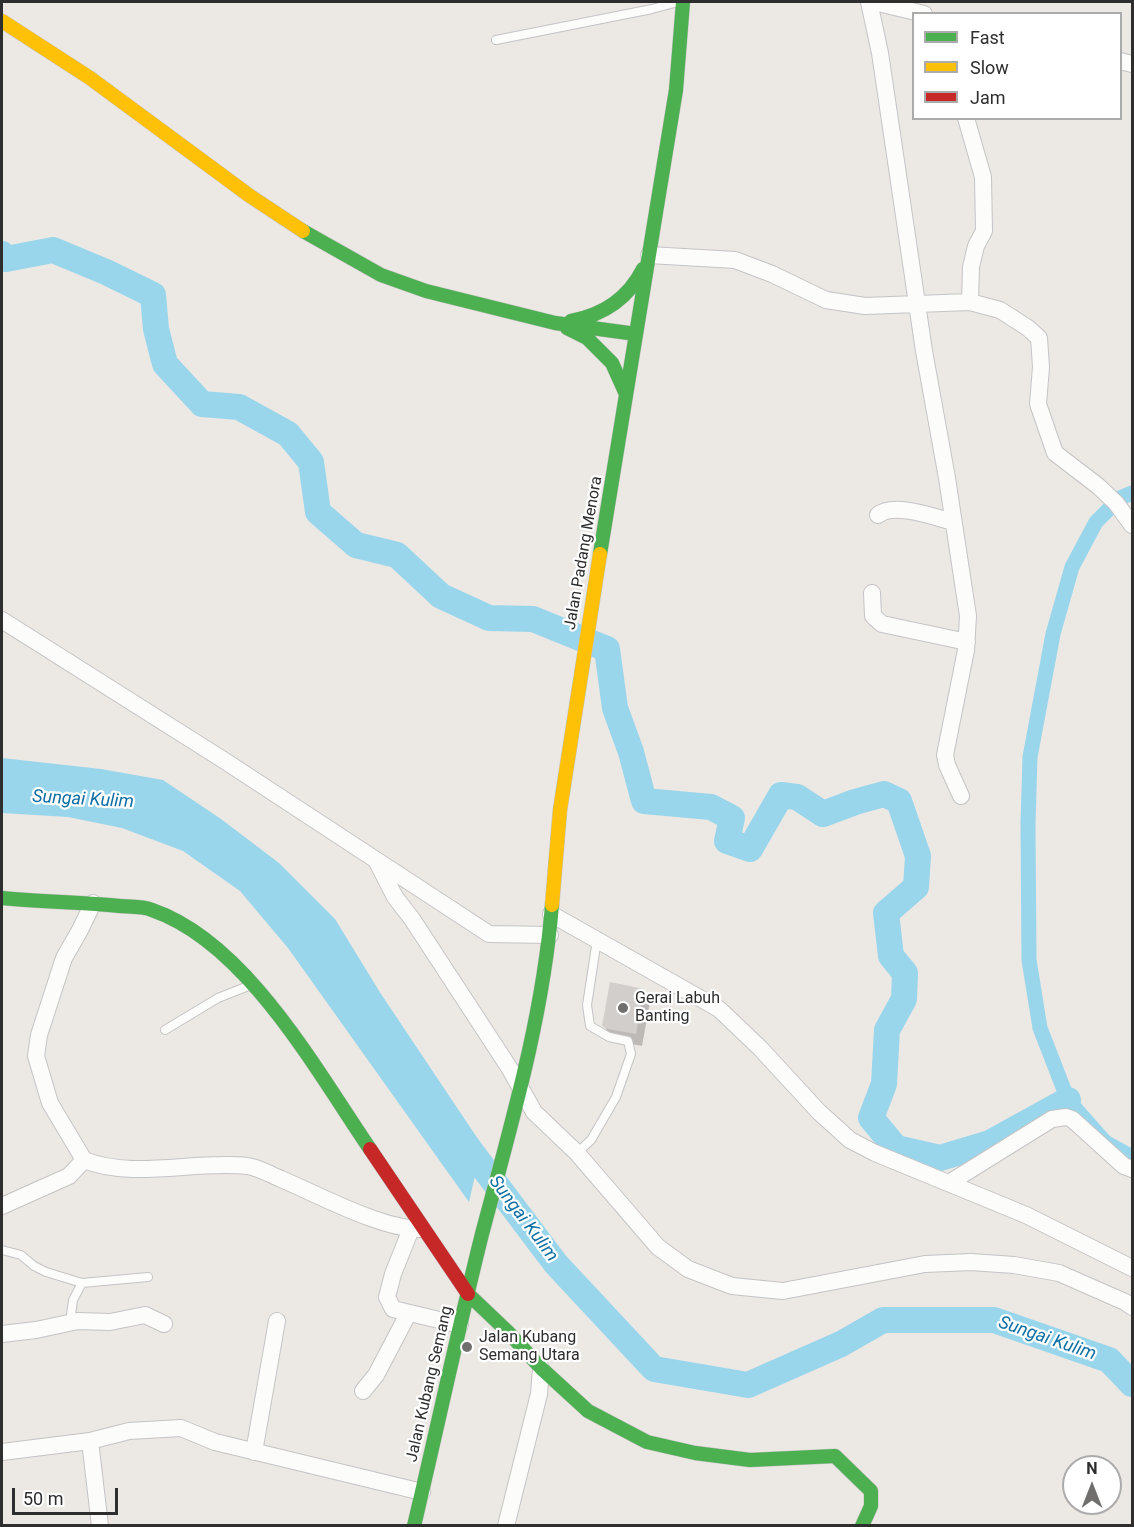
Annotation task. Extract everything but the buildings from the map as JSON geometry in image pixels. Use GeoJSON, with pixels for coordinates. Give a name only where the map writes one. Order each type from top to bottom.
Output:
{"type":"FeatureCollection","features":[{"type":"Feature","properties":{"kind":"street","name":"Jalan Padang Menora"},"geometry":{"type":"LineString","coordinates":[[513,1109],[535,1030],[550,935],[560,810],[676,90],[683,2]]}},
{"type":"Feature","properties":{"kind":"street"},"geometry":{"type":"LineString","coordinates":[[869,2],[880,53],[917,303],[968,614],[967,642],[945,756],[962,796]]}},
{"type":"Feature","properties":{"kind":"street"},"geometry":{"type":"LineString","coordinates":[[874,2],[916,12]]}},
{"type":"Feature","properties":{"kind":"street"},"geometry":{"type":"LineString","coordinates":[[2,21],[90,78],[249,196],[304,232],[381,275],[426,291],[555,323],[636,334]]}},
{"type":"Feature","properties":{"kind":"street"},"geometry":{"type":"LineString","coordinates":[[967,120],[983,177],[984,231],[976,246],[971,267],[970,302]]}},
{"type":"Feature","properties":{"kind":"street"},"geometry":{"type":"LineString","coordinates":[[555,323],[586,319],[615,305],[637,283],[649,255],[735,260],[772,274],[826,300],[865,306],[970,302],[1000,310],[1039,338],[1041,367],[1038,404],[1055,453],[1098,486],[1132,525]]}},
{"type":"Feature","properties":{"kind":"street"},"geometry":{"type":"LineString","coordinates":[[555,323],[587,338],[612,363],[626,394]]}},
{"type":"Feature","properties":{"kind":"street"},"geometry":{"type":"LineString","coordinates":[[878,515],[880,512],[894,508],[953,522]]}},
{"type":"Feature","properties":{"kind":"street"},"geometry":{"type":"LineString","coordinates":[[872,593],[873,616],[882,624],[967,642]]}},
{"type":"Feature","properties":{"kind":"street"},"geometry":{"type":"LineString","coordinates":[[2,620],[225,761],[489,934],[550,935]]}},
{"type":"Feature","properties":{"kind":"street"},"geometry":{"type":"LineString","coordinates":[[376,860],[395,897],[412,919],[519,1084],[534,1112],[577,1153],[658,1247],[688,1269],[732,1286],[783,1291],[925,1264],[972,1262],[1014,1265],[1059,1273],[1132,1307]]}},
{"type":"Feature","properties":{"kind":"street"},"geometry":{"type":"LineString","coordinates":[[2,898],[151,909],[200,933],[254,983],[298,1043],[417,1229],[468,1294],[541,1368],[588,1411],[647,1442],[695,1453],[750,1460],[835,1456],[872,1491],[872,1506],[862,1526]]}},
{"type":"Feature","properties":{"kind":"street"},"geometry":{"type":"LineString","coordinates":[[93,903],[60,967],[39,1035],[36,1056],[50,1103],[84,1160],[110,1168],[249,1166],[377,1221],[417,1229]]}},
{"type":"Feature","properties":{"kind":"street"},"geometry":{"type":"LineString","coordinates":[[551,914],[719,1009],[760,1048],[819,1113],[850,1140],[874,1153],[1026,1215],[1132,1268]]}},
{"type":"Feature","properties":{"kind":"street","name":"Jalan Kubang Semang"},"geometry":{"type":"LineString","coordinates":[[414,1526],[513,1109]]}},
{"type":"Feature","properties":{"kind":"street"},"geometry":{"type":"LineString","coordinates":[[949,1183],[1052,1119],[1066,1117],[1072,1119],[1124,1166],[1132,1169]]}},
{"type":"Feature","properties":{"kind":"street"},"geometry":{"type":"LineString","coordinates":[[2,1206],[69,1176],[84,1160]]}},
{"type":"Feature","properties":{"kind":"street"},"geometry":{"type":"LineString","coordinates":[[417,1229],[393,1274],[387,1297],[393,1309],[460,1325]]}},
{"type":"Feature","properties":{"kind":"street"},"geometry":{"type":"LineString","coordinates":[[363,1392],[376,1375],[408,1314]]}},
{"type":"Feature","properties":{"kind":"street"},"geometry":{"type":"LineString","coordinates":[[2,1334],[70,1322],[110,1322],[145,1315],[164,1324]]}},
{"type":"Feature","properties":{"kind":"street"},"geometry":{"type":"LineString","coordinates":[[254,1452],[277,1321]]}},
{"type":"Feature","properties":{"kind":"street"},"geometry":{"type":"LineString","coordinates":[[506,1526],[539,1394],[541,1368]]}},
{"type":"Feature","properties":{"kind":"street"},"geometry":{"type":"LineString","coordinates":[[2,1452],[90,1441],[129,1431],[181,1428],[215,1442],[422,1492]]}},
{"type":"Feature","properties":{"kind":"street"},"geometry":{"type":"LineString","coordinates":[[90,1441],[100,1526]]}},
{"type":"Feature","properties":{"kind":"lane"},"geometry":{"type":"LineString","coordinates":[[496,40],[678,2]]}},
{"type":"Feature","properties":{"kind":"lane"},"geometry":{"type":"LineString","coordinates":[[577,1153],[591,1140],[616,1097],[631,1054],[628,1041],[609,1037],[590,1026],[587,1005],[597,940]]}},
{"type":"Feature","properties":{"kind":"lane"},"geometry":{"type":"LineString","coordinates":[[165,1030],[218,998],[254,983]]}},
{"type":"Feature","properties":{"kind":"lane"},"geometry":{"type":"LineString","coordinates":[[2,1250],[21,1255],[46,1272],[82,1283],[148,1276]]}},
{"type":"Feature","properties":{"kind":"lane"},"geometry":{"type":"LineString","coordinates":[[70,1322],[73,1300],[82,1283]]}},
{"type":"Feature","properties":{"kind":"water"},"geometry":{"type":"Polygon","coordinates":[[[2,758],[101,769],[163,780],[221,819],[279,863],[335,919],[381,994],[482,1145],[469,1202],[288,948],[240,891],[183,851],[122,828],[68,817],[2,813],[2,758]]]}},
{"type":"Feature","properties":{"kind":"waterway"},"geometry":{"type":"LineString","coordinates":[[2,254],[6,259],[53,250],[153,295],[156,329],[165,364],[202,404],[239,407],[288,434],[311,462],[318,512],[356,545],[397,555],[441,596],[489,618],[533,619],[607,649],[615,708],[631,752],[644,801],[711,807],[732,818],[727,841],[750,849],[781,795],[797,797],[823,814],[884,794],[899,801],[918,856],[916,887],[886,913],[891,956],[905,973],[904,999],[887,1030],[884,1084],[871,1118],[896,1148],[940,1158],[990,1143],[1068,1100]]}},
{"type":"Feature","properties":{"kind":"waterway"},"geometry":{"type":"LineString","coordinates":[[1132,493],[1120,498],[1096,522],[1072,567],[1053,634],[1030,757],[1028,824],[1029,960],[1040,1028],[1068,1100],[1105,1142],[1132,1157]]}},
{"type":"Feature","properties":{"kind":"waterway","name":"Sungai Kulim"},"geometry":{"type":"LineString","coordinates":[[458,1134],[556,1264],[654,1369],[748,1385],[841,1344],[883,1320],[994,1320],[1109,1360],[1132,1384]]}},
{"type":"Feature","properties":{"kind":"traffic: fast"},"geometry":{"type":"LineString","coordinates":[[600,554],[676,90],[683,2]]}},
{"type":"Feature","properties":{"kind":"traffic: fast"},"geometry":{"type":"LineString","coordinates":[[303,231],[381,275],[426,291],[555,323],[636,334]]}},
{"type":"Feature","properties":{"kind":"traffic: fast"},"geometry":{"type":"LineString","coordinates":[[571,321],[594,315],[613,304],[630,289],[643,269]]}},
{"type":"Feature","properties":{"kind":"traffic: fast"},"geometry":{"type":"LineString","coordinates":[[567,328],[587,338],[612,363],[626,394]]}},
{"type":"Feature","properties":{"kind":"traffic: fast"},"geometry":{"type":"LineString","coordinates":[[2,898],[145,908],[186,926],[218,950],[248,979],[276,1012],[370,1149]]}},
{"type":"Feature","properties":{"kind":"traffic: fast"},"geometry":{"type":"LineString","coordinates":[[414,1526],[473,1270],[534,1030],[548,947],[552,905]]}},
{"type":"Feature","properties":{"kind":"traffic: fast"},"geometry":{"type":"LineString","coordinates":[[468,1294],[541,1368],[588,1411],[647,1442],[695,1453],[750,1460],[835,1456],[871,1491],[871,1506],[862,1526]]}},
{"type":"Feature","properties":{"kind":"traffic: slow"},"geometry":{"type":"LineString","coordinates":[[2,21],[90,78],[250,196],[303,231]]}},
{"type":"Feature","properties":{"kind":"traffic: slow"},"geometry":{"type":"LineString","coordinates":[[552,905],[560,810],[600,554]]}},
{"type":"Feature","properties":{"kind":"traffic: jam"},"geometry":{"type":"LineString","coordinates":[[370,1149],[468,1294]]}},
{"type":"Feature","properties":{"kind":"place","name":"Gerai Labuh Banting"},"geometry":{"type":"Point","coordinates":[623,1008]}},
{"type":"Feature","properties":{"kind":"place","name":"Jalan Kubang Semang Utara"},"geometry":{"type":"Point","coordinates":[467,1347]}}]}
